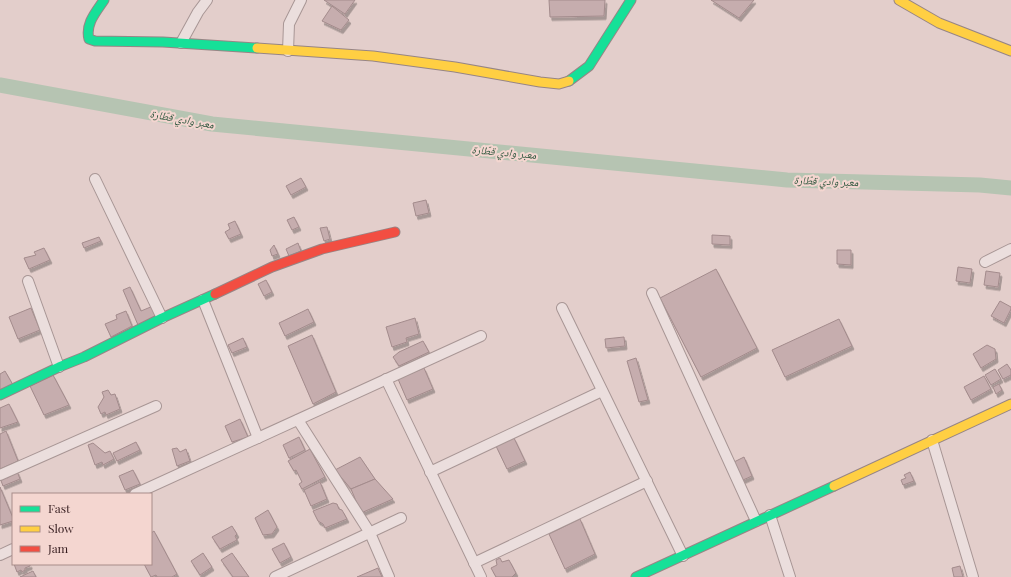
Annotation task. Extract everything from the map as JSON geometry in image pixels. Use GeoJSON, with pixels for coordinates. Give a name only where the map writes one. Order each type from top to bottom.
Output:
{"type":"FeatureCollection","features":[{"type":"Feature","properties":{"kind":"street"},"geometry":{"type":"LineString","coordinates":[[104,0],[88,25],[87,35],[89,39],[95,41],[163,42],[373,56],[455,67],[559,84],[571,80],[588,66],[628,1]]}},
{"type":"Feature","properties":{"kind":"street"},"geometry":{"type":"LineString","coordinates":[[181,43],[198,12],[207,0]]}},
{"type":"Feature","properties":{"kind":"street"},"geometry":{"type":"LineString","coordinates":[[288,50],[289,24],[302,0]]}},
{"type":"Feature","properties":{"kind":"street"},"geometry":{"type":"LineString","coordinates":[[899,0],[925,16],[958,32],[1011,52]]}},
{"type":"Feature","properties":{"kind":"street"},"geometry":{"type":"LineString","coordinates":[[95,179],[162,318]]}},
{"type":"Feature","properties":{"kind":"street"},"geometry":{"type":"LineString","coordinates":[[0,395],[84,357],[162,318],[272,267],[299,256],[322,249],[396,232]]}},
{"type":"Feature","properties":{"kind":"street"},"geometry":{"type":"LineString","coordinates":[[985,262],[1011,249]]}},
{"type":"Feature","properties":{"kind":"street"},"geometry":{"type":"LineString","coordinates":[[28,281],[59,367]]}},
{"type":"Feature","properties":{"kind":"street"},"geometry":{"type":"LineString","coordinates":[[652,293],[756,522]]}},
{"type":"Feature","properties":{"kind":"street"},"geometry":{"type":"LineString","coordinates":[[203,300],[258,438]]}},
{"type":"Feature","properties":{"kind":"street"},"geometry":{"type":"LineString","coordinates":[[562,308],[683,556]]}},
{"type":"Feature","properties":{"kind":"street"},"geometry":{"type":"LineString","coordinates":[[137,493],[481,336]]}},
{"type":"Feature","properties":{"kind":"street"},"geometry":{"type":"LineString","coordinates":[[386,379],[481,577]]}},
{"type":"Feature","properties":{"kind":"street"},"geometry":{"type":"LineString","coordinates":[[430,472],[602,391]]}},
{"type":"Feature","properties":{"kind":"street"},"geometry":{"type":"LineString","coordinates":[[636,577],[1011,404]]}},
{"type":"Feature","properties":{"kind":"street"},"geometry":{"type":"LineString","coordinates":[[0,475],[156,406]]}},
{"type":"Feature","properties":{"kind":"street"},"geometry":{"type":"LineString","coordinates":[[298,420],[370,533],[389,577]]}},
{"type":"Feature","properties":{"kind":"street"},"geometry":{"type":"LineString","coordinates":[[932,440],[973,577]]}},
{"type":"Feature","properties":{"kind":"street"},"geometry":{"type":"LineString","coordinates":[[474,563],[647,481]]}},
{"type":"Feature","properties":{"kind":"street"},"geometry":{"type":"LineString","coordinates":[[770,515],[790,577]]}},
{"type":"Feature","properties":{"kind":"street"},"geometry":{"type":"LineString","coordinates":[[275,577],[401,518]]}},
{"type":"Feature","properties":{"kind":"street"},"geometry":{"type":"LineString","coordinates":[[0,555],[12,549]]}},
{"type":"Feature","properties":{"kind":"building"},"geometry":{"type":"Polygon","coordinates":[[[324,0],[355,0],[345,14],[324,0]]]}},
{"type":"Feature","properties":{"kind":"building"},"geometry":{"type":"Polygon","coordinates":[[[549,0],[605,0],[604,16],[550,17],[549,0]]]}},
{"type":"Feature","properties":{"kind":"building"},"geometry":{"type":"Polygon","coordinates":[[[711,0],[754,0],[739,18],[711,0]]]}},
{"type":"Feature","properties":{"kind":"building"},"geometry":{"type":"Polygon","coordinates":[[[332,6],[349,20],[341,30],[322,21],[332,6]]]}},
{"type":"Feature","properties":{"kind":"building"},"geometry":{"type":"Polygon","coordinates":[[[301,178],[306,187],[291,195],[286,186],[301,178]]]}},
{"type":"Feature","properties":{"kind":"building"},"geometry":{"type":"Polygon","coordinates":[[[426,200],[429,213],[416,216],[413,203],[426,200]]]}},
{"type":"Feature","properties":{"kind":"building"},"geometry":{"type":"Polygon","coordinates":[[[294,217],[299,227],[292,230],[287,220],[294,217]]]}},
{"type":"Feature","properties":{"kind":"building"},"geometry":{"type":"Polygon","coordinates":[[[235,221],[241,234],[229,239],[225,232],[230,229],[228,224],[235,221]]]}},
{"type":"Feature","properties":{"kind":"building"},"geometry":{"type":"Polygon","coordinates":[[[327,227],[330,239],[324,241],[320,228],[327,227]]]}},
{"type":"Feature","properties":{"kind":"building"},"geometry":{"type":"Polygon","coordinates":[[[712,235],[730,236],[730,245],[712,244],[712,235]]]}},
{"type":"Feature","properties":{"kind":"building"},"geometry":{"type":"Polygon","coordinates":[[[99,237],[101,241],[84,248],[82,243],[99,237]]]}},
{"type":"Feature","properties":{"kind":"building"},"geometry":{"type":"Polygon","coordinates":[[[298,243],[301,251],[289,256],[286,249],[298,243]]]}},
{"type":"Feature","properties":{"kind":"building"},"geometry":{"type":"Polygon","coordinates":[[[274,245],[278,254],[272,256],[270,250],[274,245]]]}},
{"type":"Feature","properties":{"kind":"building"},"geometry":{"type":"Polygon","coordinates":[[[44,248],[50,260],[29,269],[24,258],[36,255],[34,252],[44,248]]]}},
{"type":"Feature","properties":{"kind":"building"},"geometry":{"type":"Polygon","coordinates":[[[837,250],[851,250],[851,265],[837,264],[837,250]]]}},
{"type":"Feature","properties":{"kind":"building"},"geometry":{"type":"Polygon","coordinates":[[[958,267],[972,269],[970,283],[956,281],[958,267]]]}},
{"type":"Feature","properties":{"kind":"building"},"geometry":{"type":"Polygon","coordinates":[[[716,269],[757,348],[701,377],[660,298],[716,269]]]}},
{"type":"Feature","properties":{"kind":"building"},"geometry":{"type":"Polygon","coordinates":[[[986,271],[1000,273],[998,287],[984,285],[986,271]]]}},
{"type":"Feature","properties":{"kind":"building"},"geometry":{"type":"Polygon","coordinates":[[[266,280],[272,292],[264,296],[258,284],[266,280]]]}},
{"type":"Feature","properties":{"kind":"building"},"geometry":{"type":"Polygon","coordinates":[[[130,287],[141,311],[153,306],[157,316],[138,325],[123,290],[130,287]]]}},
{"type":"Feature","properties":{"kind":"building"},"geometry":{"type":"Polygon","coordinates":[[[1000,301],[1011,307],[1004,323],[991,316],[1000,301]]]}},
{"type":"Feature","properties":{"kind":"building"},"geometry":{"type":"Polygon","coordinates":[[[31,308],[40,330],[18,339],[9,317],[31,308]]]}},
{"type":"Feature","properties":{"kind":"building"},"geometry":{"type":"Polygon","coordinates":[[[308,309],[314,322],[285,336],[279,323],[308,309]]]}},
{"type":"Feature","properties":{"kind":"building"},"geometry":{"type":"Polygon","coordinates":[[[126,311],[132,326],[111,337],[105,324],[117,319],[116,315],[126,311]]]}},
{"type":"Feature","properties":{"kind":"building"},"geometry":{"type":"Polygon","coordinates":[[[415,318],[419,334],[406,338],[407,342],[392,347],[386,327],[415,318]]]}},
{"type":"Feature","properties":{"kind":"building"},"geometry":{"type":"Polygon","coordinates":[[[839,319],[852,346],[785,377],[772,350],[839,319]]]}},
{"type":"Feature","properties":{"kind":"building"},"geometry":{"type":"Polygon","coordinates":[[[312,335],[336,392],[313,404],[288,346],[312,335]]]}},
{"type":"Feature","properties":{"kind":"building"},"geometry":{"type":"Polygon","coordinates":[[[624,337],[625,346],[606,348],[605,339],[624,337]]]}},
{"type":"Feature","properties":{"kind":"building"},"geometry":{"type":"Polygon","coordinates":[[[243,338],[247,347],[232,353],[228,345],[243,338]]]}},
{"type":"Feature","properties":{"kind":"building"},"geometry":{"type":"Polygon","coordinates":[[[423,341],[429,352],[399,366],[393,357],[399,352],[423,341]]]}},
{"type":"Feature","properties":{"kind":"building"},"geometry":{"type":"Polygon","coordinates":[[[987,345],[995,349],[996,359],[981,368],[973,354],[987,345]]]}},
{"type":"Feature","properties":{"kind":"building"},"geometry":{"type":"Polygon","coordinates":[[[636,358],[648,400],[639,402],[627,361],[636,358]]]}},
{"type":"Feature","properties":{"kind":"building"},"geometry":{"type":"Polygon","coordinates":[[[1007,364],[1011,370],[1011,375],[1003,379],[998,370],[1007,364]]]}},
{"type":"Feature","properties":{"kind":"building"},"geometry":{"type":"Polygon","coordinates":[[[424,368],[433,389],[407,400],[398,379],[424,368]]]}},
{"type":"Feature","properties":{"kind":"building"},"geometry":{"type":"Polygon","coordinates":[[[995,369],[1001,379],[991,385],[985,375],[995,369]]]}},
{"type":"Feature","properties":{"kind":"building"},"geometry":{"type":"Polygon","coordinates":[[[5,371],[13,385],[0,390],[0,374],[5,371]]]}},
{"type":"Feature","properties":{"kind":"building"},"geometry":{"type":"Polygon","coordinates":[[[53,375],[69,405],[44,415],[30,386],[53,375]]]}},
{"type":"Feature","properties":{"kind":"building"},"geometry":{"type":"Polygon","coordinates":[[[984,376],[991,389],[971,400],[964,387],[984,376]]]}},
{"type":"Feature","properties":{"kind":"building"},"geometry":{"type":"Polygon","coordinates":[[[999,384],[1002,390],[996,394],[993,387],[999,384]]]}},
{"type":"Feature","properties":{"kind":"building"},"geometry":{"type":"Polygon","coordinates":[[[108,390],[111,395],[115,394],[120,409],[106,415],[105,412],[101,414],[98,407],[104,397],[102,392],[108,390]]]}},
{"type":"Feature","properties":{"kind":"building"},"geometry":{"type":"Polygon","coordinates":[[[9,404],[18,422],[0,428],[0,408],[9,404]]]}},
{"type":"Feature","properties":{"kind":"building"},"geometry":{"type":"Polygon","coordinates":[[[240,419],[248,437],[232,442],[225,426],[240,419]]]}},
{"type":"Feature","properties":{"kind":"building"},"geometry":{"type":"Polygon","coordinates":[[[6,431],[18,461],[0,469],[0,434],[6,431]]]}},
{"type":"Feature","properties":{"kind":"building"},"geometry":{"type":"Polygon","coordinates":[[[299,437],[305,450],[289,458],[283,445],[299,437]]]}},
{"type":"Feature","properties":{"kind":"building"},"geometry":{"type":"Polygon","coordinates":[[[514,438],[525,461],[507,469],[496,446],[514,438]]]}},
{"type":"Feature","properties":{"kind":"building"},"geometry":{"type":"Polygon","coordinates":[[[136,442],[140,450],[117,461],[113,453],[136,442]]]}},
{"type":"Feature","properties":{"kind":"building"},"geometry":{"type":"Polygon","coordinates":[[[93,443],[105,453],[110,451],[114,459],[103,465],[102,462],[95,465],[88,445],[93,443]]]}},
{"type":"Feature","properties":{"kind":"building"},"geometry":{"type":"Polygon","coordinates":[[[177,448],[180,452],[186,449],[190,461],[177,466],[172,449],[177,448]]]}},
{"type":"Feature","properties":{"kind":"building"},"geometry":{"type":"Polygon","coordinates":[[[310,449],[325,477],[302,489],[299,484],[302,482],[296,470],[294,471],[288,461],[310,449]]]}},
{"type":"Feature","properties":{"kind":"building"},"geometry":{"type":"Polygon","coordinates":[[[360,457],[375,479],[351,489],[335,470],[360,457]]]}},
{"type":"Feature","properties":{"kind":"building"},"geometry":{"type":"Polygon","coordinates":[[[744,457],[752,476],[743,480],[734,462],[744,457]]]}},
{"type":"Feature","properties":{"kind":"building"},"geometry":{"type":"Polygon","coordinates":[[[133,470],[140,484],[125,490],[119,476],[133,470]]]}},
{"type":"Feature","properties":{"kind":"building"},"geometry":{"type":"Polygon","coordinates":[[[17,471],[20,479],[3,486],[0,478],[5,476],[7,478],[12,475],[11,473],[17,471]]]}},
{"type":"Feature","properties":{"kind":"building"},"geometry":{"type":"Polygon","coordinates":[[[910,472],[914,481],[903,485],[901,480],[906,478],[904,475],[910,472]]]}},
{"type":"Feature","properties":{"kind":"building"},"geometry":{"type":"Polygon","coordinates":[[[375,479],[393,499],[361,513],[351,489],[375,479]]]}},
{"type":"Feature","properties":{"kind":"building"},"geometry":{"type":"Polygon","coordinates":[[[320,482],[327,499],[311,506],[304,490],[320,482]]]}},
{"type":"Feature","properties":{"kind":"building"},"geometry":{"type":"Polygon","coordinates":[[[0,487],[12,516],[12,521],[0,525],[0,487]]]}},
{"type":"Feature","properties":{"kind":"building"},"geometry":{"type":"Polygon","coordinates":[[[333,503],[337,504],[347,519],[325,528],[323,524],[318,521],[313,511],[333,503]]]}},
{"type":"Feature","properties":{"kind":"building"},"geometry":{"type":"Polygon","coordinates":[[[268,510],[277,527],[272,534],[263,535],[255,518],[268,510]]]}},
{"type":"Feature","properties":{"kind":"building"},"geometry":{"type":"Polygon","coordinates":[[[580,519],[595,554],[565,569],[549,534],[580,519]]]}},
{"type":"Feature","properties":{"kind":"building"},"geometry":{"type":"Polygon","coordinates":[[[232,526],[237,534],[235,536],[237,540],[220,549],[212,537],[232,526]]]}},
{"type":"Feature","properties":{"kind":"building"},"geometry":{"type":"Polygon","coordinates":[[[154,531],[177,574],[172,577],[157,577],[156,575],[151,577],[145,565],[152,565],[152,532],[154,531]]]}},
{"type":"Feature","properties":{"kind":"building"},"geometry":{"type":"Polygon","coordinates":[[[284,543],[291,557],[280,563],[272,549],[284,543]]]}},
{"type":"Feature","properties":{"kind":"building"},"geometry":{"type":"Polygon","coordinates":[[[203,553],[212,567],[200,575],[191,561],[203,553]]]}},
{"type":"Feature","properties":{"kind":"building"},"geometry":{"type":"Polygon","coordinates":[[[232,553],[249,577],[233,577],[221,560],[232,553]]]}},
{"type":"Feature","properties":{"kind":"building"},"geometry":{"type":"Polygon","coordinates":[[[500,558],[502,562],[509,560],[516,573],[512,577],[496,577],[491,568],[497,565],[496,560],[500,558]]]}},
{"type":"Feature","properties":{"kind":"building"},"geometry":{"type":"Polygon","coordinates":[[[14,565],[30,565],[22,572],[21,570],[17,572],[14,565]]]}},
{"type":"Feature","properties":{"kind":"building"},"geometry":{"type":"Polygon","coordinates":[[[960,566],[963,577],[954,577],[952,568],[960,566]]]}},
{"type":"Feature","properties":{"kind":"building"},"geometry":{"type":"Polygon","coordinates":[[[378,568],[382,577],[357,577],[378,568]]]}},
{"type":"Feature","properties":{"kind":"building"},"geometry":{"type":"Polygon","coordinates":[[[33,571],[36,577],[20,577],[33,571]]]}},
{"type":"Feature","properties":{"kind":"waterway","name":"معبر وادي قطّارة"},"geometry":{"type":"LineString","coordinates":[[0,85],[212,124],[787,180],[980,185],[1011,188]]}},
{"type":"Feature","properties":{"kind":"traffic: fast"},"geometry":{"type":"LineString","coordinates":[[104,0],[90,23],[88,34],[89,39],[95,41],[163,42],[257,48]]}},
{"type":"Feature","properties":{"kind":"traffic: fast"},"geometry":{"type":"LineString","coordinates":[[569,81],[589,66],[631,0]]}},
{"type":"Feature","properties":{"kind":"traffic: fast"},"geometry":{"type":"LineString","coordinates":[[0,395],[84,357],[162,318],[215,294]]}},
{"type":"Feature","properties":{"kind":"traffic: fast"},"geometry":{"type":"LineString","coordinates":[[636,577],[834,486]]}},
{"type":"Feature","properties":{"kind":"traffic: slow"},"geometry":{"type":"LineString","coordinates":[[899,0],[939,23],[1011,51]]}},
{"type":"Feature","properties":{"kind":"traffic: slow"},"geometry":{"type":"LineString","coordinates":[[257,48],[373,56],[455,67],[540,82],[559,84],[569,81]]}},
{"type":"Feature","properties":{"kind":"traffic: slow"},"geometry":{"type":"LineString","coordinates":[[834,486],[1011,404]]}},
{"type":"Feature","properties":{"kind":"traffic: jam"},"geometry":{"type":"LineString","coordinates":[[215,294],[272,267],[322,249],[395,232]]}}]}
